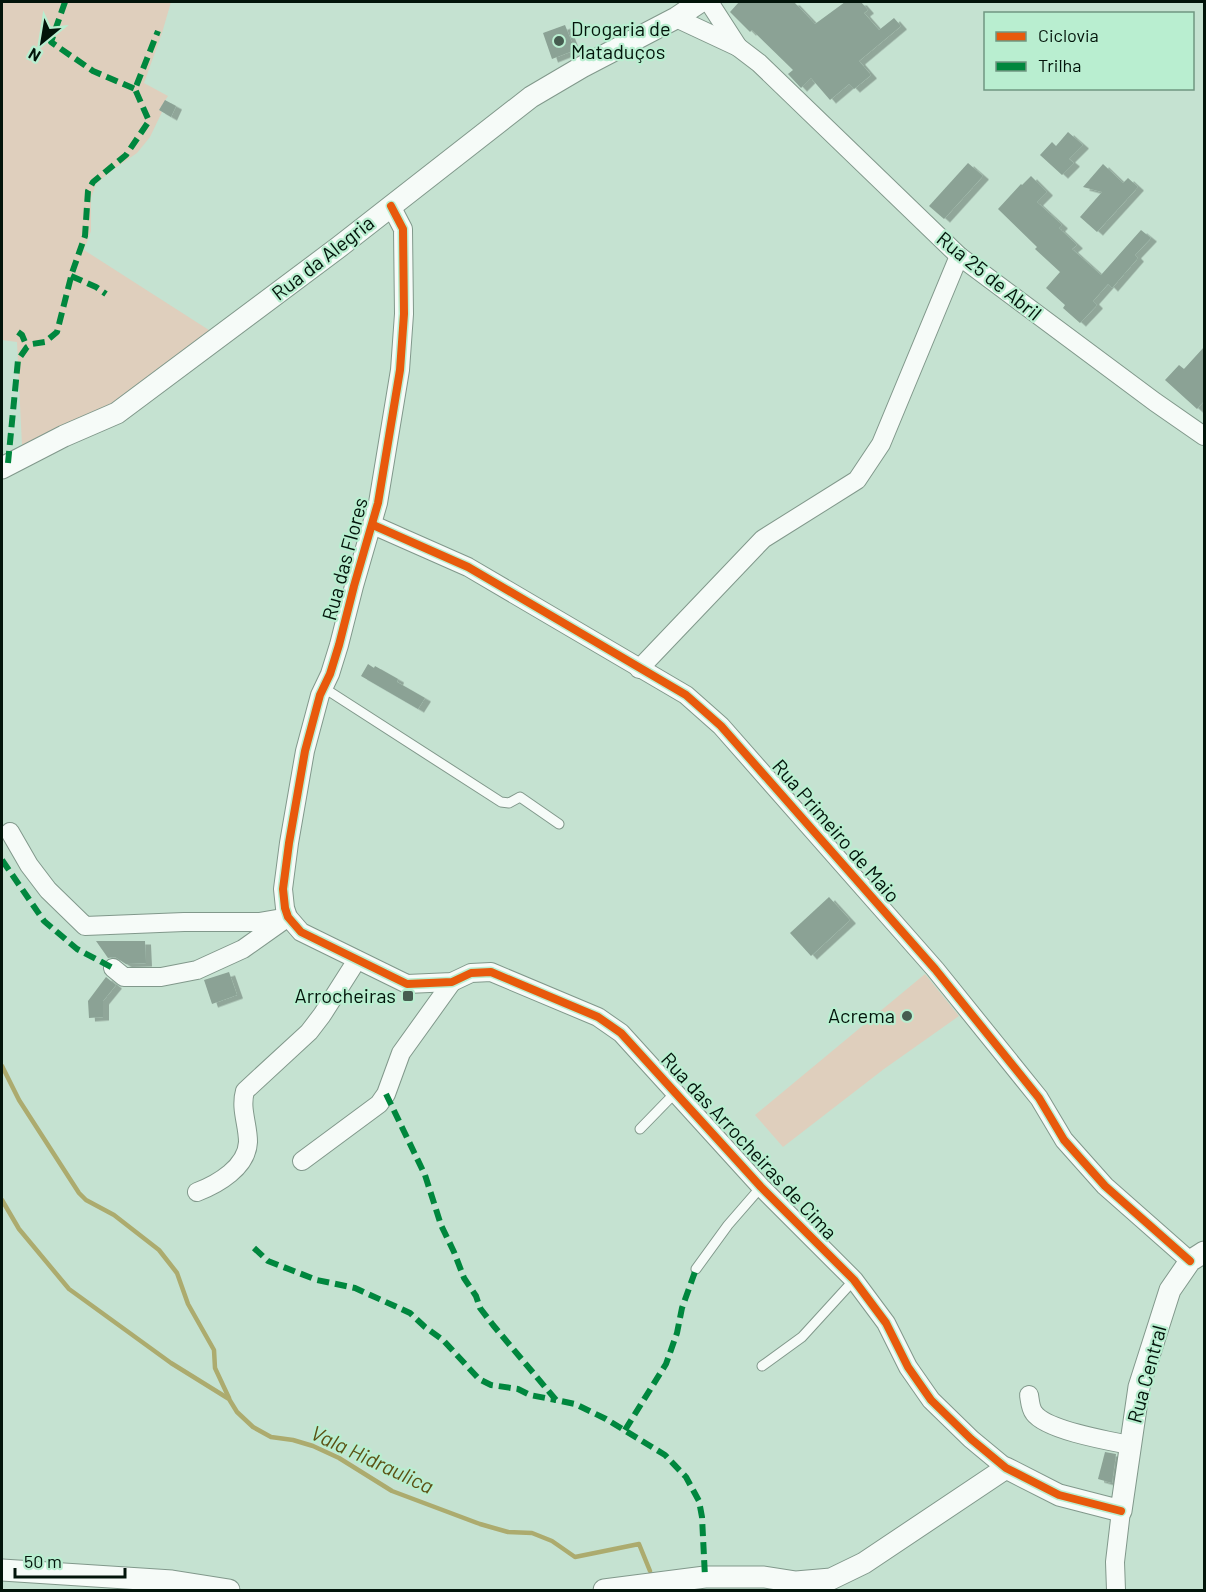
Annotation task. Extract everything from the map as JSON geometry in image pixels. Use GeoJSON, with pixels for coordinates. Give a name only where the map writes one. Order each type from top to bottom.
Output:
{"type":"FeatureCollection","features":[{"type":"Feature","properties":{"kind":"street","name":"Rua da Alegria"},"geometry":{"type":"LineString","coordinates":[[2,468],[64,436],[117,413],[531,97],[582,67],[676,18],[700,2]]}},
{"type":"Feature","properties":{"kind":"street","name":"Rua 25 de Abril"},"geometry":{"type":"LineString","coordinates":[[709,2],[738,47]]}},
{"type":"Feature","properties":{"kind":"street","name":"Rua 25 de Abril"},"geometry":{"type":"LineString","coordinates":[[676,18],[738,47],[759,63],[959,256],[1204,436]]}},
{"type":"Feature","properties":{"kind":"street","name":"Rua das Flores"},"geometry":{"type":"LineString","coordinates":[[288,917],[283,889],[305,751],[320,695],[339,645],[373,525],[388,453],[403,341],[404,229],[391,206]]}},
{"type":"Feature","properties":{"kind":"street"},"geometry":{"type":"LineString","coordinates":[[639,669],[763,539],[857,480],[881,444],[959,256]]}},
{"type":"Feature","properties":{"kind":"street","name":"Rua Primeiro de Maio"},"geometry":{"type":"LineString","coordinates":[[373,525],[468,567],[686,695],[721,726],[935,969],[1039,1098],[1064,1140],[1105,1186],[1197,1257]]}},
{"type":"Feature","properties":{"kind":"street"},"geometry":{"type":"LineString","coordinates":[[10,832],[29,865],[48,890],[85,926],[259,922],[288,917]]}},
{"type":"Feature","properties":{"kind":"street"},"geometry":{"type":"LineString","coordinates":[[113,968],[124,977],[161,977],[197,970],[243,950],[288,917]]}},
{"type":"Feature","properties":{"kind":"street","name":"Rua das Arrocheiras de Cima"},"geometry":{"type":"LineString","coordinates":[[288,917],[301,932],[407,984],[452,982],[471,974],[491,972],[598,1017],[621,1033],[761,1187],[854,1280],[886,1323],[908,1367],[931,1400],[971,1439],[1006,1468],[1059,1494],[1121,1511]]}},
{"type":"Feature","properties":{"kind":"street"},"geometry":{"type":"LineString","coordinates":[[197,1192],[219,1182],[231,1173],[245,1155],[248,1141],[242,1101],[245,1091],[309,1032],[357,960]]}},
{"type":"Feature","properties":{"kind":"street"},"geometry":{"type":"LineString","coordinates":[[302,1161],[379,1104],[386,1094],[401,1053],[452,982]]}},
{"type":"Feature","properties":{"kind":"street","name":"Rua Central"},"geometry":{"type":"LineString","coordinates":[[1121,1511],[1133,1419],[1142,1376],[1170,1290],[1197,1257]]}},
{"type":"Feature","properties":{"kind":"street"},"geometry":{"type":"LineString","coordinates":[[1029,1395],[1033,1412],[1042,1421],[1087,1436],[1130,1445]]}},
{"type":"Feature","properties":{"kind":"street"},"geometry":{"type":"LineString","coordinates":[[603,1590],[705,1577],[764,1577],[796,1582],[831,1579],[864,1563],[1006,1468]]}},
{"type":"Feature","properties":{"kind":"street"},"geometry":{"type":"LineString","coordinates":[[1116,1590],[1115,1562],[1121,1511]]}},
{"type":"Feature","properties":{"kind":"street"},"geometry":{"type":"LineString","coordinates":[[2,1570],[229,1590]]}},
{"type":"Feature","properties":{"kind":"lane"},"geometry":{"type":"LineString","coordinates":[[324,688],[501,802],[509,803],[520,797],[559,824]]}},
{"type":"Feature","properties":{"kind":"lane"},"geometry":{"type":"LineString","coordinates":[[640,1129],[676,1092]]}},
{"type":"Feature","properties":{"kind":"lane"},"geometry":{"type":"LineString","coordinates":[[696,1269],[728,1225],[761,1187]]}},
{"type":"Feature","properties":{"kind":"lane"},"geometry":{"type":"LineString","coordinates":[[762,1366],[802,1337],[854,1280]]}},
{"type":"Feature","properties":{"kind":"shaded area"},"geometry":{"type":"Polygon","coordinates":[[[2,2],[171,2],[144,83],[168,96],[159,110],[162,112],[150,137],[137,153],[96,184],[91,198],[91,231],[84,250],[212,332],[108,408],[22,446],[17,342],[2,340],[2,2]]]}},
{"type":"Feature","properties":{"kind":"shaded area"},"geometry":{"type":"Polygon","coordinates":[[[925,974],[959,1016],[884,1069],[783,1147],[755,1115],[925,974]]]}},
{"type":"Feature","properties":{"kind":"building"},"geometry":{"type":"Polygon","coordinates":[[[739,2],[794,2],[815,24],[845,2],[861,2],[868,10],[864,13],[879,30],[894,18],[901,26],[859,61],[871,75],[854,89],[849,84],[830,100],[811,78],[801,88],[788,74],[793,70],[730,12],[739,2]]]}},
{"type":"Feature","properties":{"kind":"building","name":"Drogaria de Mataduços"},"geometry":{"type":"Polygon","coordinates":[[[565,25],[575,50],[552,59],[543,33],[565,25]]]}},
{"type":"Feature","properties":{"kind":"building"},"geometry":{"type":"Polygon","coordinates":[[[165,100],[176,106],[171,117],[159,110],[165,100]]]}},
{"type":"Feature","properties":{"kind":"building"},"geometry":{"type":"Polygon","coordinates":[[[1068,132],[1083,145],[1069,159],[1074,163],[1062,175],[1040,155],[1052,142],[1056,146],[1068,132]]]}},
{"type":"Feature","properties":{"kind":"building"},"geometry":{"type":"Polygon","coordinates":[[[968,163],[983,176],[944,219],[929,206],[968,163]]]}},
{"type":"Feature","properties":{"kind":"building"},"geometry":{"type":"Polygon","coordinates":[[[1103,164],[1123,183],[1128,178],[1138,187],[1097,232],[1080,217],[1102,192],[1083,187],[1103,164]]]}},
{"type":"Feature","properties":{"kind":"building"},"geometry":{"type":"Polygon","coordinates":[[[1031,176],[1047,192],[1037,202],[1062,225],[1059,228],[1077,245],[1072,249],[1101,275],[1141,230],[1151,238],[1135,255],[1138,258],[1112,288],[1108,284],[1093,301],[1097,305],[1080,323],[1046,288],[1060,272],[998,209],[1031,176]]]}},
{"type":"Feature","properties":{"kind":"building"},"geometry":{"type":"Polygon","coordinates":[[[1204,347],[1204,401],[1197,409],[1165,380],[1179,365],[1184,369],[1204,347]]]}},
{"type":"Feature","properties":{"kind":"building"},"geometry":{"type":"Polygon","coordinates":[[[368,664],[398,679],[397,682],[425,698],[418,709],[361,676],[368,664]]]}},
{"type":"Feature","properties":{"kind":"building"},"geometry":{"type":"Polygon","coordinates":[[[829,897],[850,920],[811,956],[790,933],[829,897]]]}},
{"type":"Feature","properties":{"kind":"building"},"geometry":{"type":"Polygon","coordinates":[[[96,941],[145,941],[146,963],[126,964],[115,957],[108,958],[96,941]]]}},
{"type":"Feature","properties":{"kind":"building"},"geometry":{"type":"Polygon","coordinates":[[[229,972],[237,995],[212,1004],[204,980],[229,972]]]}},
{"type":"Feature","properties":{"kind":"building"},"geometry":{"type":"Polygon","coordinates":[[[106,977],[116,985],[103,1001],[103,1017],[89,1018],[88,1001],[106,977]]]}},
{"type":"Feature","properties":{"kind":"building"},"geometry":{"type":"Polygon","coordinates":[[[1105,1452],[1116,1454],[1112,1483],[1098,1479],[1105,1452]]]}},
{"type":"Feature","properties":{"kind":"waterway"},"geometry":{"type":"LineString","coordinates":[[2,1066],[19,1100],[79,1193],[86,1200],[114,1215],[159,1250],[177,1273],[188,1304],[214,1350],[215,1368],[229,1398]]}},
{"type":"Feature","properties":{"kind":"waterway","name":"Vala Hidraulica"},"geometry":{"type":"LineString","coordinates":[[2,1200],[19,1229],[69,1289],[171,1363],[229,1399],[237,1412],[253,1427],[271,1437],[313,1446],[339,1458],[392,1491],[480,1524],[508,1532],[532,1533],[552,1541],[575,1557],[639,1544],[650,1571]]}},
{"type":"Feature","properties":{"kind":"marked path"},"geometry":{"type":"LineString","coordinates":[[65,2],[51,42],[93,71],[135,89]]}},
{"type":"Feature","properties":{"kind":"marked path"},"geometry":{"type":"LineString","coordinates":[[8,463],[18,360],[27,347],[45,342],[57,332],[72,273],[85,236],[88,191],[93,182],[126,155],[149,121],[135,89],[158,31]]}},
{"type":"Feature","properties":{"kind":"marked path"},"geometry":{"type":"LineString","coordinates":[[71,276],[106,294]]}},
{"type":"Feature","properties":{"kind":"marked path"},"geometry":{"type":"LineString","coordinates":[[18,332],[22,335],[27,347]]}},
{"type":"Feature","properties":{"kind":"marked path"},"geometry":{"type":"LineString","coordinates":[[2,860],[44,921],[77,949],[113,968]]}},
{"type":"Feature","properties":{"kind":"marked path"},"geometry":{"type":"LineString","coordinates":[[386,1094],[425,1175],[441,1225],[480,1308],[556,1400],[575,1404],[606,1419],[665,1455],[686,1477],[699,1501],[705,1577]]}},
{"type":"Feature","properties":{"kind":"marked path"},"geometry":{"type":"LineString","coordinates":[[254,1248],[268,1261],[317,1280],[355,1288],[410,1313],[443,1340],[479,1379],[491,1385],[518,1389],[530,1395],[556,1400]]}},
{"type":"Feature","properties":{"kind":"marked path"},"geometry":{"type":"LineString","coordinates":[[625,1430],[666,1364],[696,1269]]}},
{"type":"Feature","properties":{"kind":"cycle path"},"geometry":{"type":"LineString","coordinates":[[391,206],[403,229],[404,314],[400,370],[378,503],[339,645],[330,674],[320,695],[305,751],[283,889],[288,917],[301,932],[407,984],[452,982],[471,973],[491,972],[598,1017],[621,1033],[761,1187],[854,1280],[886,1323],[908,1367],[931,1400],[971,1439],[1006,1468],[1059,1495],[1121,1511]]}},
{"type":"Feature","properties":{"kind":"cycle path"},"geometry":{"type":"LineString","coordinates":[[373,525],[468,567],[686,695],[721,726],[935,969],[1039,1098],[1064,1140],[1105,1186],[1190,1261]]}},
{"type":"Feature","properties":{"kind":"place","name":"Drogaria de Mataduços"},"geometry":{"type":"Point","coordinates":[559,41]}},
{"type":"Feature","properties":{"kind":"place","name":"Arrocheiras"},"geometry":{"type":"Point","coordinates":[408,996]}},
{"type":"Feature","properties":{"kind":"place","name":"Acrema"},"geometry":{"type":"Point","coordinates":[907,1016]}}]}
